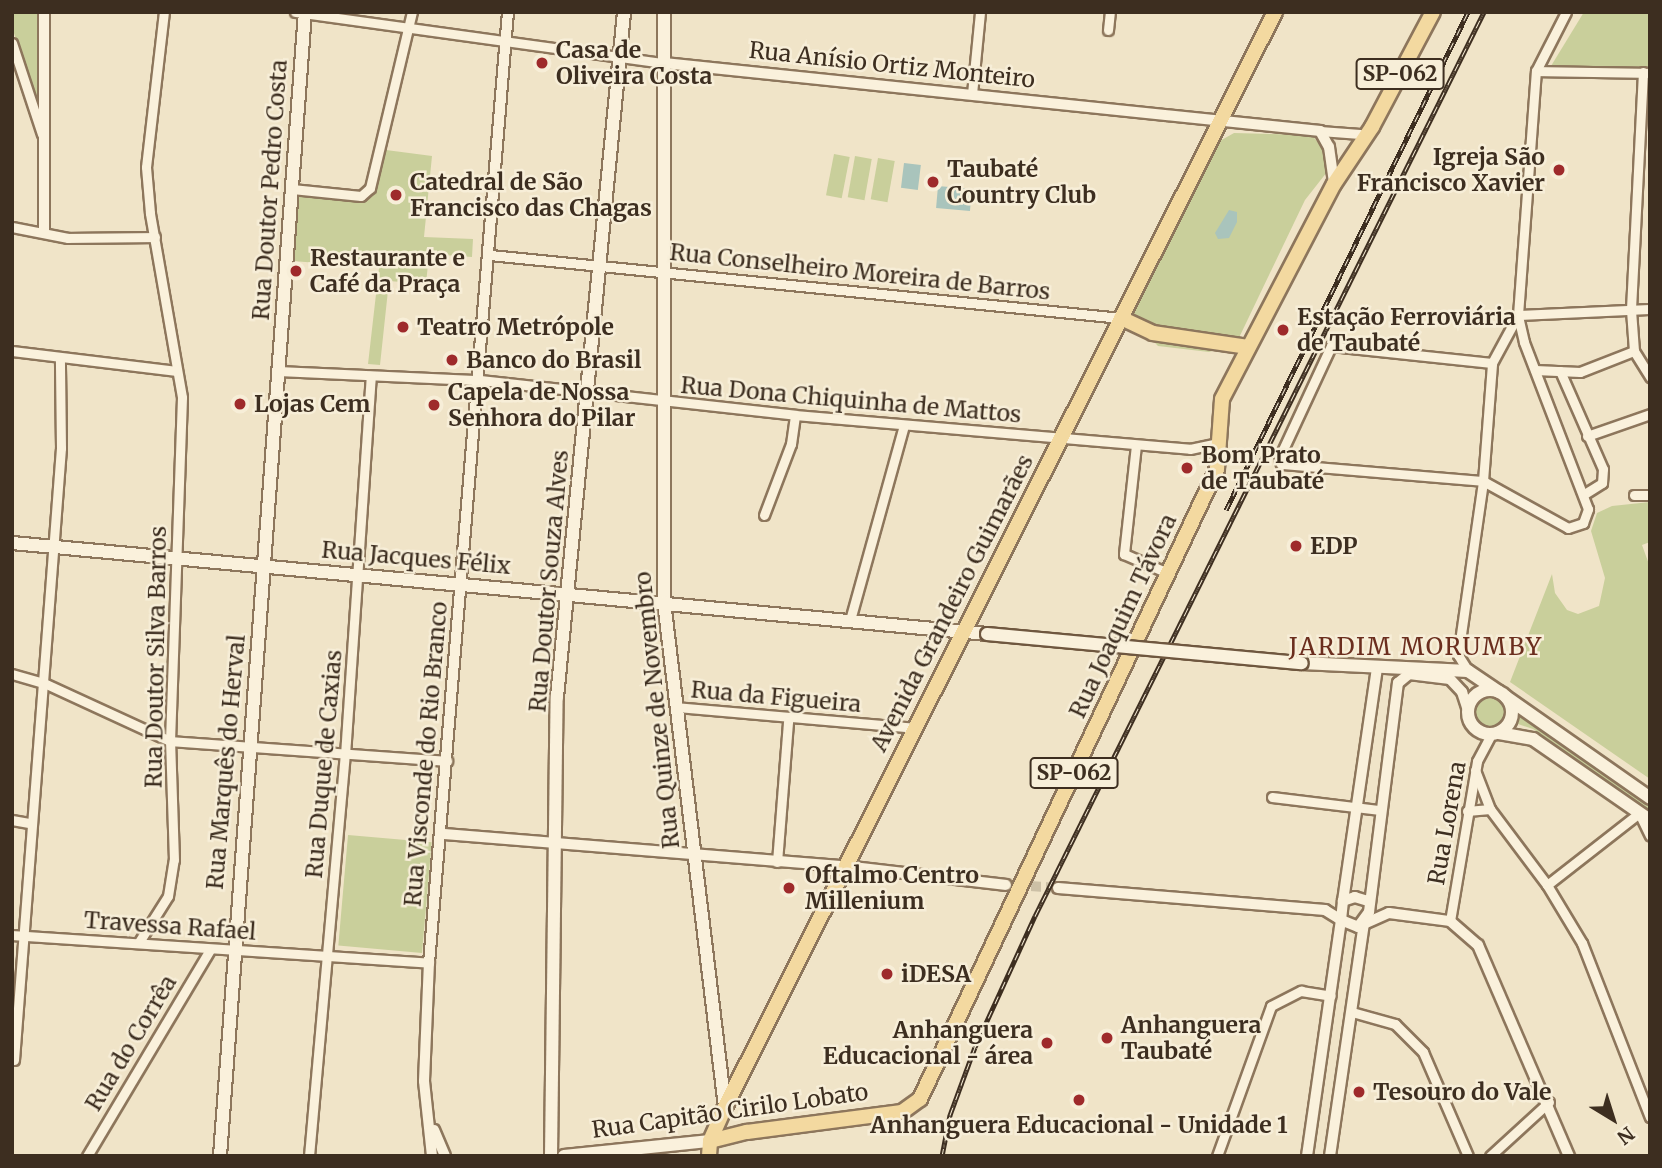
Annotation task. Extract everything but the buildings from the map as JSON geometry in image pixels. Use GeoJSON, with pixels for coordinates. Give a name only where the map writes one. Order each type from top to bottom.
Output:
{"type":"FeatureCollection","features":[{"type":"Feature","properties":{"kind":"main road","name":"Rua Doutor Souza Alves"},"geometry":{"type":"LineString","coordinates":[[551,1156],[557,697],[587,394],[596,264],[624,12]]}},
{"type":"Feature","properties":{"kind":"main road","name":"Rua Quinze de Novembro"},"geometry":{"type":"LineString","coordinates":[[664,12],[664,602],[725,1107],[713,1146],[720,1156]]}},
{"type":"Feature","properties":{"kind":"main road","name":"Avenida Grandeiro Guimarães"},"geometry":{"type":"LineString","coordinates":[[725,1107],[1121,318],[1218,118],[1275,12]]}},
{"type":"Feature","properties":{"kind":"main road","name":"SP-062"},"geometry":{"type":"LineString","coordinates":[[1363,134],[1433,12]]}},
{"type":"Feature","properties":{"kind":"main road","name":"Rua Doutor Pedro Costa"},"geometry":{"type":"LineString","coordinates":[[278,371],[292,189],[301,13]]}},
{"type":"Feature","properties":{"kind":"main road","name":"Rua Joaquim Távora"},"geometry":{"type":"LineString","coordinates":[[902,1112],[915,1105],[926,1089],[1217,469],[1218,411],[1248,347],[1363,134]]}},
{"type":"Feature","properties":{"kind":"main road"},"geometry":{"type":"LineString","coordinates":[[1121,318],[1153,333],[1248,347]]}},
{"type":"Feature","properties":{"kind":"main road","name":"Rua Marquês do Herval"},"geometry":{"type":"LineString","coordinates":[[220,1156],[232,951],[278,371]]}},
{"type":"Feature","properties":{"kind":"main road","name":"Rua Jacques Félix"},"geometry":{"type":"LineString","coordinates":[[12,543],[53,544],[176,559],[567,592],[1302,663],[1468,671]]}},
{"type":"Feature","properties":{"kind":"main road"},"geometry":{"type":"LineString","coordinates":[[1468,671],[1650,798]]}},
{"type":"Feature","properties":{"kind":"main road"},"geometry":{"type":"LineString","coordinates":[[1502,694],[1479,693],[1468,710],[1474,728],[1533,739],[1645,816]]}},
{"type":"Feature","properties":{"kind":"main road"},"geometry":{"type":"LineString","coordinates":[[1495,734],[1512,717],[1502,694]]}},
{"type":"Feature","properties":{"kind":"main road","name":"Rua Capitão Cirilo Lobato"},"geometry":{"type":"LineString","coordinates":[[564,1156],[713,1146],[747,1132],[902,1112]]}},
{"type":"Feature","properties":{"kind":"street"},"geometry":{"type":"LineString","coordinates":[[44,12],[44,232]]}},
{"type":"Feature","properties":{"kind":"street","name":"Rua Doutor Silva Barros"},"geometry":{"type":"LineString","coordinates":[[139,942],[168,896],[172,881],[170,741],[181,397],[146,167],[164,12]]}},
{"type":"Feature","properties":{"kind":"street"},"geometry":{"type":"LineString","coordinates":[[292,189],[355,196],[370,188],[412,12]]}},
{"type":"Feature","properties":{"kind":"street","name":"Rua Visconde do Rio Branco"},"geometry":{"type":"LineString","coordinates":[[432,1156],[424,1082],[429,963],[443,834],[508,12]]}},
{"type":"Feature","properties":{"kind":"street"},"geometry":{"type":"LineString","coordinates":[[972,94],[980,12]]}},
{"type":"Feature","properties":{"kind":"street"},"geometry":{"type":"LineString","coordinates":[[1108,30],[1110,12]]}},
{"type":"Feature","properties":{"kind":"street"},"geometry":{"type":"LineString","coordinates":[[1492,363],[1331,346],[1279,458],[1281,464],[1483,481],[1575,530],[1586,516],[1583,495],[1535,370],[1518,315],[1536,71],[1566,12]]}},
{"type":"Feature","properties":{"kind":"street","name":"Rua Anísio Ortiz Monteiro"},"geometry":{"type":"LineString","coordinates":[[301,13],[410,27],[505,44],[664,63],[1363,134]]}},
{"type":"Feature","properties":{"kind":"street"},"geometry":{"type":"LineString","coordinates":[[12,43],[42,134]]}},
{"type":"Feature","properties":{"kind":"street"},"geometry":{"type":"LineString","coordinates":[[1536,71],[1646,73],[1631,310],[1634,351],[1650,377]]}},
{"type":"Feature","properties":{"kind":"street"},"geometry":{"type":"LineString","coordinates":[[1320,131],[1329,147],[1334,184]]}},
{"type":"Feature","properties":{"kind":"street"},"geometry":{"type":"LineString","coordinates":[[12,227],[68,237],[155,237]]}},
{"type":"Feature","properties":{"kind":"street","name":"Rua Conselheiro Moreira de Barros"},"geometry":{"type":"LineString","coordinates":[[490,255],[1121,318]]}},
{"type":"Feature","properties":{"kind":"street"},"geometry":{"type":"LineString","coordinates":[[1518,315],[1650,309]]}},
{"type":"Feature","properties":{"kind":"street"},"geometry":{"type":"LineString","coordinates":[[1442,671],[1458,655],[1483,481],[1492,363],[1518,315]]}},
{"type":"Feature","properties":{"kind":"street"},"geometry":{"type":"LineString","coordinates":[[12,351],[60,360],[177,368]]}},
{"type":"Feature","properties":{"kind":"street"},"geometry":{"type":"LineString","coordinates":[[1535,370],[1580,372],[1634,351]]}},
{"type":"Feature","properties":{"kind":"street"},"geometry":{"type":"LineString","coordinates":[[14,1060],[27,936],[29,823],[44,683],[61,448],[60,360]]}},
{"type":"Feature","properties":{"kind":"street"},"geometry":{"type":"LineString","coordinates":[[1560,370],[1603,476],[1598,488],[1583,495]]}},
{"type":"Feature","properties":{"kind":"street","name":"Rua Dona Chiquinha de Mattos"},"geometry":{"type":"LineString","coordinates":[[278,371],[480,380],[795,415],[1136,445],[1191,449],[1217,443]]}},
{"type":"Feature","properties":{"kind":"street","name":"Rua Duque de Caxias"},"geometry":{"type":"LineString","coordinates":[[309,1156],[345,755],[371,376]]}},
{"type":"Feature","properties":{"kind":"street"},"geometry":{"type":"LineString","coordinates":[[1587,436],[1650,414]]}},
{"type":"Feature","properties":{"kind":"street"},"geometry":{"type":"LineString","coordinates":[[764,515],[791,444],[795,415]]}},
{"type":"Feature","properties":{"kind":"street"},"geometry":{"type":"LineString","coordinates":[[850,620],[904,425]]}},
{"type":"Feature","properties":{"kind":"street"},"geometry":{"type":"LineString","coordinates":[[1136,445],[1124,554],[1168,573]]}},
{"type":"Feature","properties":{"kind":"street"},"geometry":{"type":"LineString","coordinates":[[1634,495],[1650,495]]}},
{"type":"Feature","properties":{"kind":"street"},"geometry":{"type":"LineString","coordinates":[[1458,655],[1468,671]]}},
{"type":"Feature","properties":{"kind":"street"},"geometry":{"type":"LineString","coordinates":[[1307,1156],[1377,667]]}},
{"type":"Feature","properties":{"kind":"street"},"geometry":{"type":"LineString","coordinates":[[12,674],[44,683],[170,741],[247,749],[447,761]]}},
{"type":"Feature","properties":{"kind":"street"},"geometry":{"type":"LineString","coordinates":[[1330,1156],[1398,682],[1409,674],[1450,679],[1462,692],[1468,710]]}},
{"type":"Feature","properties":{"kind":"street","name":"Rua da Figueira"},"geometry":{"type":"LineString","coordinates":[[676,707],[788,721],[915,728]]}},
{"type":"Feature","properties":{"kind":"street"},"geometry":{"type":"LineString","coordinates":[[778,862],[788,721]]}},
{"type":"Feature","properties":{"kind":"street","name":"Rua Lorena"},"geometry":{"type":"LineString","coordinates":[[1450,921],[1475,770],[1495,734]]}},
{"type":"Feature","properties":{"kind":"street"},"geometry":{"type":"LineString","coordinates":[[1475,770],[1490,809],[1547,884],[1581,943],[1650,1117]]}},
{"type":"Feature","properties":{"kind":"street"},"geometry":{"type":"LineString","coordinates":[[1272,797],[1380,810]]}},
{"type":"Feature","properties":{"kind":"street"},"geometry":{"type":"LineString","coordinates":[[1467,811],[1490,809]]}},
{"type":"Feature","properties":{"kind":"street"},"geometry":{"type":"LineString","coordinates":[[1547,884],[1645,816],[1650,836]]}},
{"type":"Feature","properties":{"kind":"street"},"geometry":{"type":"LineString","coordinates":[[12,820],[29,823]]}},
{"type":"Feature","properties":{"kind":"street"},"geometry":{"type":"LineString","coordinates":[[443,834],[555,846],[845,866],[1006,885]]}},
{"type":"Feature","properties":{"kind":"street"},"geometry":{"type":"LineString","coordinates":[[1058,888],[1325,910],[1353,927],[1390,914],[1450,921],[1486,958],[1549,1102],[1569,1156]]}},
{"type":"Feature","properties":{"kind":"street"},"geometry":{"type":"LineString","coordinates":[[1343,901],[1355,897],[1368,901]]}},
{"type":"Feature","properties":{"kind":"street","name":"Travessa Rafael"},"geometry":{"type":"LineString","coordinates":[[12,935],[139,942],[209,951],[326,954],[429,963]]}},
{"type":"Feature","properties":{"kind":"street","name":"Rua do Corrêa"},"geometry":{"type":"LineString","coordinates":[[87,1156],[209,951]]}},
{"type":"Feature","properties":{"kind":"street"},"geometry":{"type":"LineString","coordinates":[[1217,1156],[1271,1006],[1301,991],[1331,996]]}},
{"type":"Feature","properties":{"kind":"street"},"geometry":{"type":"LineString","coordinates":[[1352,1012],[1395,1024],[1423,1052],[1468,1156]]}},
{"type":"Feature","properties":{"kind":"street"},"geometry":{"type":"LineString","coordinates":[[1490,1156],[1549,1102]]}},
{"type":"Feature","properties":{"kind":"street","name":"Rua Visconde do Rio Branco"},"geometry":{"type":"LineString","coordinates":[[430,1121],[445,1156]]}},
{"type":"Feature","properties":{"kind":"green space"},"geometry":{"type":"Polygon","coordinates":[[[12,12],[37,12],[37,105],[12,27],[12,12]]]}},
{"type":"Feature","properties":{"kind":"green space"},"geometry":{"type":"Polygon","coordinates":[[[1584,12],[1650,12],[1650,69],[1551,66],[1584,12]]]}},
{"type":"Feature","properties":{"kind":"green space"},"geometry":{"type":"Polygon","coordinates":[[[1234,133],[1312,135],[1327,154],[1327,172],[1305,200],[1236,344],[1209,352],[1158,346],[1128,315],[1202,168],[1218,142],[1234,133]]]}},
{"type":"Feature","properties":{"kind":"green space"},"geometry":{"type":"Polygon","coordinates":[[[386,150],[432,156],[424,237],[473,239],[472,257],[429,254],[426,284],[389,281],[380,365],[368,364],[379,268],[293,261],[293,235],[298,192],[372,193],[386,150]]]}},
{"type":"Feature","properties":{"kind":"green space"},"geometry":{"type":"Polygon","coordinates":[[[834,154],[850,157],[842,198],[826,195],[834,154]]]}},
{"type":"Feature","properties":{"kind":"green space"},"geometry":{"type":"Polygon","coordinates":[[[855,156],[872,159],[864,200],[848,197],[855,156]]]}},
{"type":"Feature","properties":{"kind":"green space"},"geometry":{"type":"Polygon","coordinates":[[[878,158],[895,161],[887,202],[871,199],[878,158]]]}},
{"type":"Feature","properties":{"kind":"green space"},"geometry":{"type":"Polygon","coordinates":[[[1650,502],[1650,542],[1642,545],[1650,567],[1650,779],[1510,682],[1552,574],[1555,593],[1567,610],[1578,614],[1599,606],[1605,578],[1591,531],[1597,513],[1612,506],[1650,502]]]}},
{"type":"Feature","properties":{"kind":"green space"},"geometry":{"type":"Polygon","coordinates":[[[1490,693],[1504,699],[1510,713],[1504,727],[1490,733],[1476,727],[1470,713],[1476,699],[1490,693]]]}},
{"type":"Feature","properties":{"kind":"green space"},"geometry":{"type":"Polygon","coordinates":[[[1520,711],[1650,805],[1650,811],[1533,729],[1518,724],[1520,711]]]}},
{"type":"Feature","properties":{"kind":"green space"},"geometry":{"type":"Polygon","coordinates":[[[348,835],[432,842],[422,953],[338,946],[348,835]]]}},
{"type":"Feature","properties":{"kind":"water"},"geometry":{"type":"Polygon","coordinates":[[[904,163],[921,165],[918,190],[901,188],[904,163]]]}},
{"type":"Feature","properties":{"kind":"water"},"geometry":{"type":"Polygon","coordinates":[[[938,186],[972,189],[970,211],[936,208],[938,186]]]}},
{"type":"Feature","properties":{"kind":"water"},"geometry":{"type":"Polygon","coordinates":[[[1229,210],[1237,212],[1237,222],[1229,238],[1218,239],[1215,233],[1229,210]]]}},
{"type":"Feature","properties":{"kind":"tunnel"},"geometry":{"type":"LineString","coordinates":[[1016,885],[1058,888]]}},
{"type":"Feature","properties":{"kind":"railway"},"geometry":{"type":"LineString","coordinates":[[1226,510],[1468,12]]}},
{"type":"Feature","properties":{"kind":"railway"},"geometry":{"type":"LineString","coordinates":[[942,1156],[950,1115],[975,1047],[1035,916],[1484,12]]}},
{"type":"Feature","properties":{"kind":"place","name":"Casa de Oliveira Costa"},"geometry":{"type":"Point","coordinates":[542,63]}},
{"type":"Feature","properties":{"kind":"place","name":"Igreja São Francisco Xavier"},"geometry":{"type":"Point","coordinates":[1559,170]}},
{"type":"Feature","properties":{"kind":"place","name":"Taubaté Country Club"},"geometry":{"type":"Point","coordinates":[933,182]}},
{"type":"Feature","properties":{"kind":"place","name":"Catedral de São Francisco das Chagas"},"geometry":{"type":"Point","coordinates":[396,195]}},
{"type":"Feature","properties":{"kind":"place","name":"Restaurante e Café da Praça"},"geometry":{"type":"Point","coordinates":[296,271]}},
{"type":"Feature","properties":{"kind":"place","name":"Teatro Metrópole"},"geometry":{"type":"Point","coordinates":[403,327]}},
{"type":"Feature","properties":{"kind":"place","name":"Estação Ferroviária de Taubaté"},"geometry":{"type":"Point","coordinates":[1283,330]}},
{"type":"Feature","properties":{"kind":"place","name":"Banco do Brasil"},"geometry":{"type":"Point","coordinates":[452,360]}},
{"type":"Feature","properties":{"kind":"place","name":"Lojas Cem"},"geometry":{"type":"Point","coordinates":[240,404]}},
{"type":"Feature","properties":{"kind":"place","name":"Capela de Nossa Senhora do Pilar"},"geometry":{"type":"Point","coordinates":[434,405]}},
{"type":"Feature","properties":{"kind":"place","name":"Bom Prato de Taubaté"},"geometry":{"type":"Point","coordinates":[1187,468]}},
{"type":"Feature","properties":{"kind":"place","name":"EDP"},"geometry":{"type":"Point","coordinates":[1296,546]}},
{"type":"Feature","properties":{"kind":"place","name":"Oftalmo Centro Millenium"},"geometry":{"type":"Point","coordinates":[789,888]}},
{"type":"Feature","properties":{"kind":"place","name":"iDESA"},"geometry":{"type":"Point","coordinates":[887,974]}},
{"type":"Feature","properties":{"kind":"place","name":"Anhanguera Taubaté"},"geometry":{"type":"Point","coordinates":[1107,1038]}},
{"type":"Feature","properties":{"kind":"place","name":"Anhanguera Educacional - área"},"geometry":{"type":"Point","coordinates":[1047,1043]}},
{"type":"Feature","properties":{"kind":"place","name":"Tesouro do Vale"},"geometry":{"type":"Point","coordinates":[1359,1092]}},
{"type":"Feature","properties":{"kind":"place","name":"Anhanguera Educacional - Unidade 1"},"geometry":{"type":"Point","coordinates":[1079,1100]}},
{"type":"Feature","properties":{"kind":"district","name":"JARDIM MORUMBY"},"geometry":{"type":"Point","coordinates":[1416,647]}}]}
